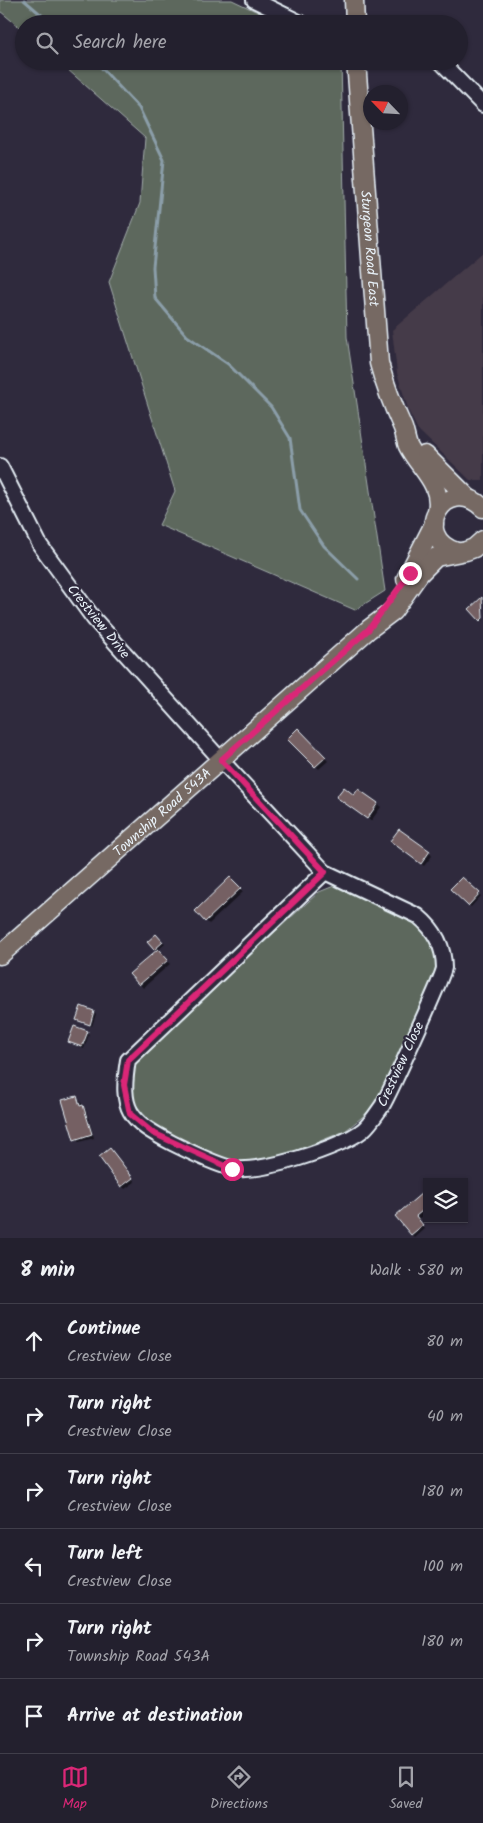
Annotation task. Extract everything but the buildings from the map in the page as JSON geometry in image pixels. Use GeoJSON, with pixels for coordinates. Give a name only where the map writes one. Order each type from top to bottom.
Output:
{"type":"FeatureCollection","features":[{"type":"Feature","properties":{"kind":"main road"},"geometry":{"type":"LineString","coordinates":[[354,0],[355,15]]}},
{"type":"Feature","properties":{"kind":"main road","name":"Sturgeon Road East"},"geometry":{"type":"LineString","coordinates":[[357,70],[376,342],[386,392],[404,430],[408,445],[431,478],[436,489],[439,502],[435,517]]}},
{"type":"Feature","properties":{"kind":"main road","name":"Sturgeon Road East"},"geometry":{"type":"LineString","coordinates":[[404,430],[438,469],[478,503]]}},
{"type":"Feature","properties":{"kind":"main road"},"geometry":{"type":"LineString","coordinates":[[461,551],[441,544],[436,536],[435,517],[450,499],[478,503]]}},
{"type":"Feature","properties":{"kind":"main road","name":"Township Road 543A"},"geometry":{"type":"LineString","coordinates":[[369,629],[410,573],[435,517]]}},
{"type":"Feature","properties":{"kind":"main road","name":"Township Road 543A"},"geometry":{"type":"LineString","coordinates":[[0,956],[369,629],[393,611],[429,563],[436,557],[474,548],[483,540]]}},
{"type":"Feature","properties":{"kind":"street"},"geometry":{"type":"LineString","coordinates":[[254,0],[285,15]]}},
{"type":"Feature","properties":{"kind":"street"},"geometry":{"type":"LineString","coordinates":[[449,70],[483,105]]}},
{"type":"Feature","properties":{"kind":"street","name":"Crestview Drive"},"geometry":{"type":"LineString","coordinates":[[0,466],[40,545],[94,619],[221,760]]}},
{"type":"Feature","properties":{"kind":"street"},"geometry":{"type":"LineString","coordinates":[[461,551],[483,554]]}},
{"type":"Feature","properties":{"kind":"street","name":"Crestview Close"},"geometry":{"type":"LineString","coordinates":[[221,760],[325,872],[411,912],[430,926],[439,940],[444,969],[383,1105],[363,1130],[313,1155],[262,1168],[232,1169],[153,1133],[130,1114],[124,1085],[128,1060],[325,872]]}},
{"type":"Feature","properties":{"kind":"shaded area"},"geometry":{"type":"Polygon","coordinates":[[[483,252],[483,481],[470,480],[418,430],[409,412],[397,373],[392,330],[483,252]]]}},
{"type":"Feature","properties":{"kind":"green space"},"geometry":{"type":"Polygon","coordinates":[[[0,0],[232,0],[264,15],[15,15],[15,24],[0,11],[0,0]]]}},
{"type":"Feature","properties":{"kind":"green space"},"geometry":{"type":"Polygon","coordinates":[[[68,70],[341,70],[347,337],[385,591],[355,610],[159,525],[175,491],[109,282],[140,203],[145,138],[68,70]]]}},
{"type":"Feature","properties":{"kind":"green space"},"geometry":{"type":"Polygon","coordinates":[[[334,886],[375,899],[404,916],[427,936],[434,947],[436,957],[430,989],[372,1109],[345,1131],[268,1162],[232,1162],[202,1152],[152,1124],[131,1099],[128,1082],[134,1064],[141,1053],[319,892],[334,886]]]}},
{"type":"Feature","properties":{"kind":"waterway"},"geometry":{"type":"LineString","coordinates":[[24,0],[42,15]]}},
{"type":"Feature","properties":{"kind":"waterway"},"geometry":{"type":"LineString","coordinates":[[103,70],[139,108],[164,160],[153,267],[155,298],[187,336],[228,364],[271,407],[290,438],[300,510],[324,546],[358,579]]}},
{"type":"Feature","properties":{"kind":"route"},"geometry":{"type":"LineString","coordinates":[[232,1169],[153,1133],[130,1114],[124,1085],[128,1060],[325,872],[221,760],[369,629],[410,573]]}}]}
